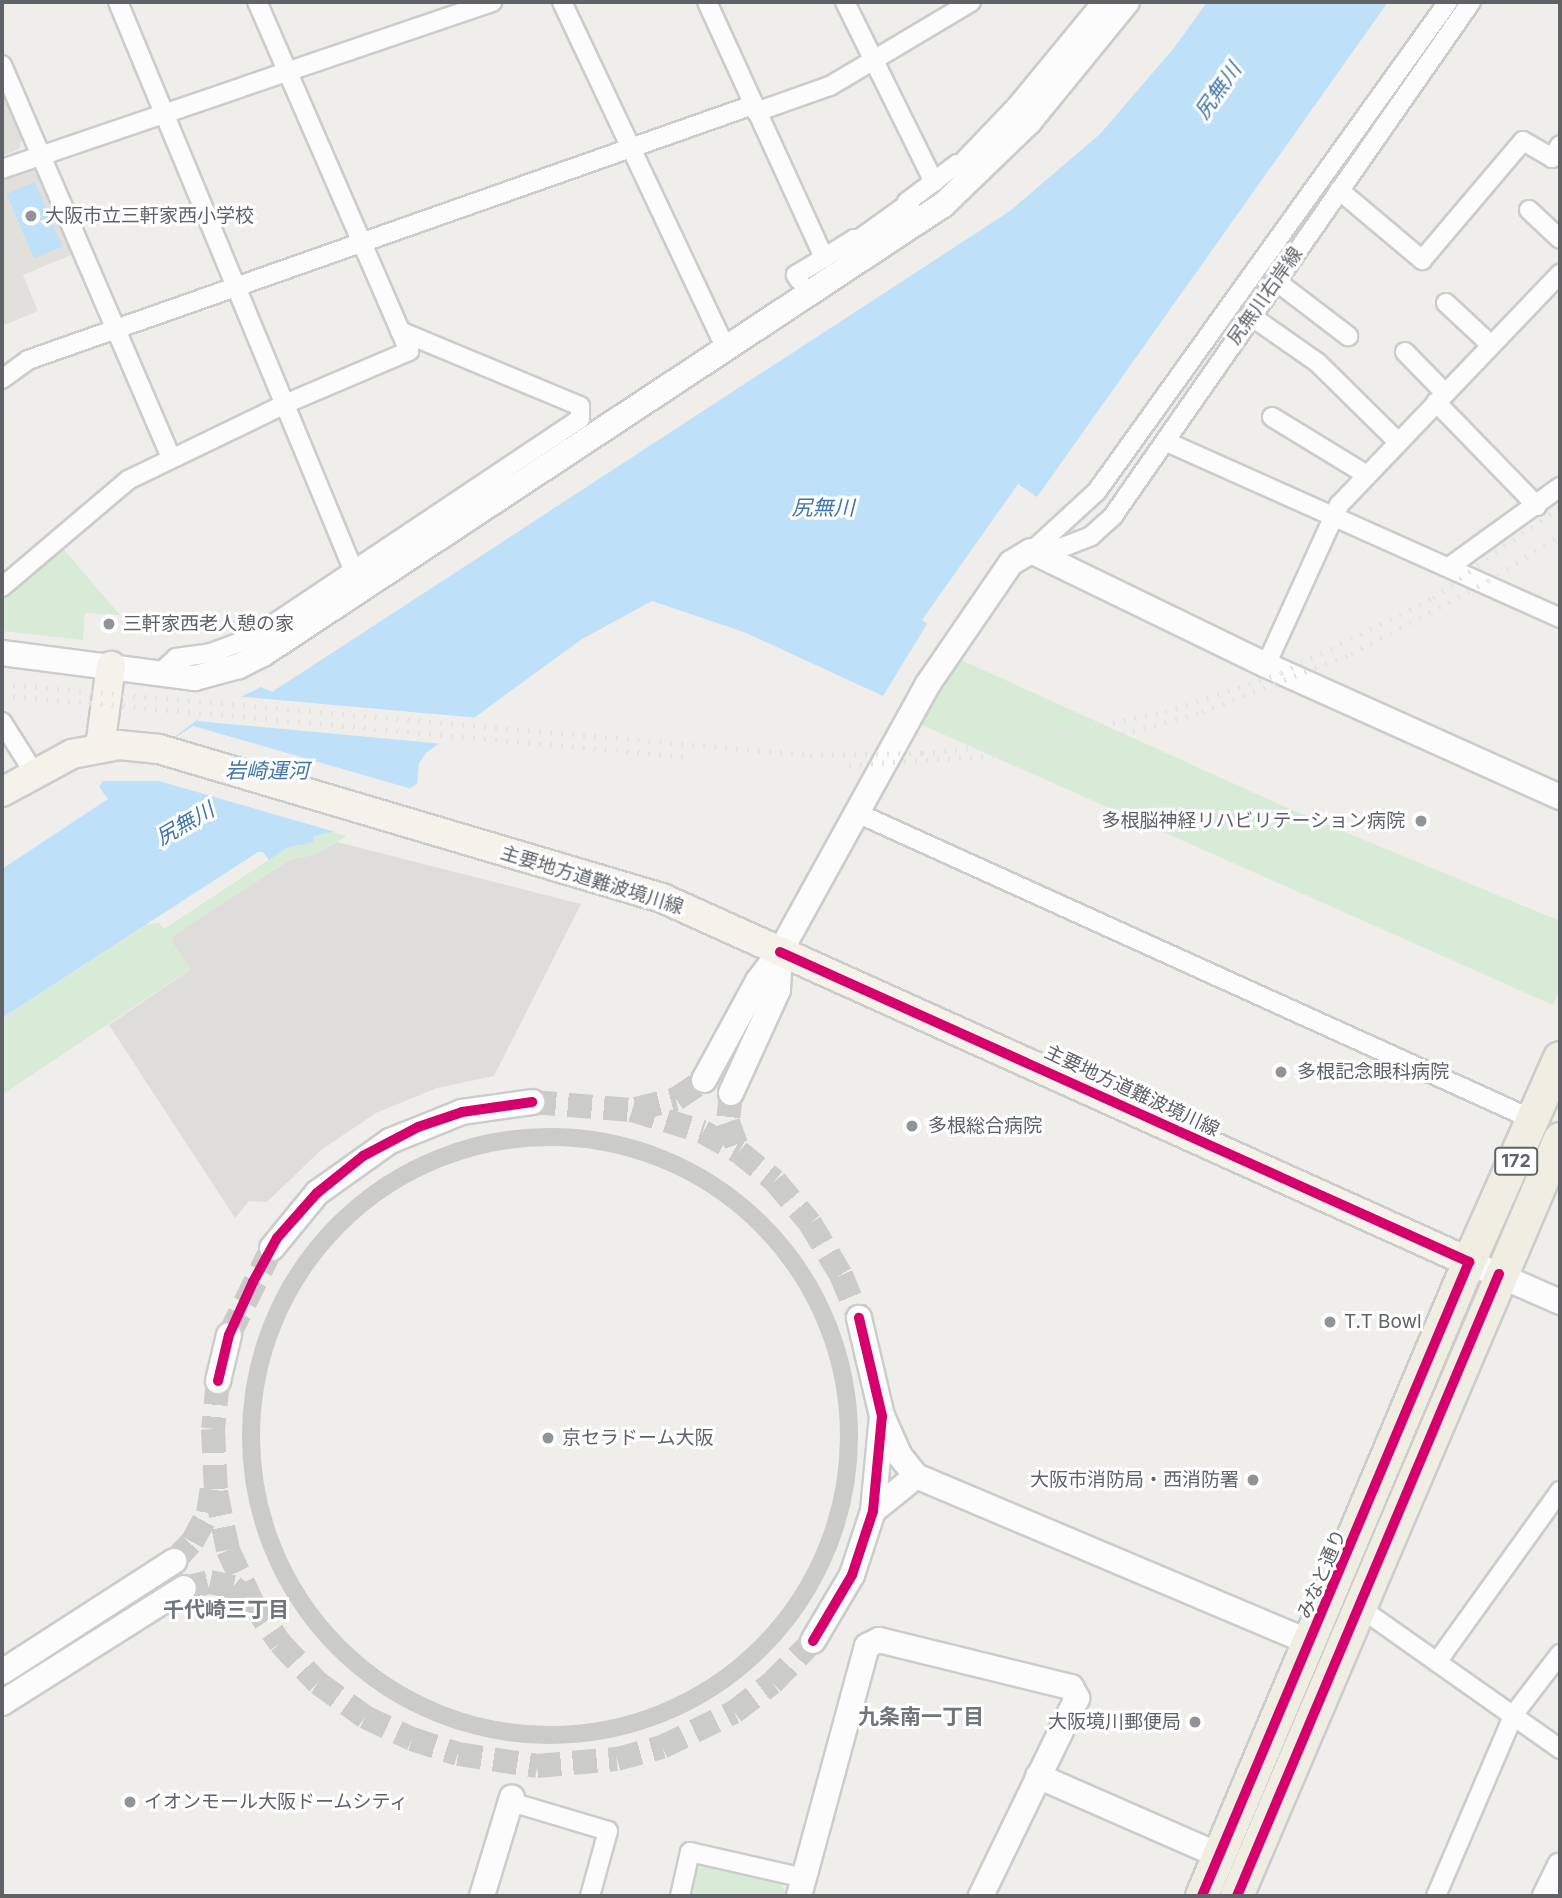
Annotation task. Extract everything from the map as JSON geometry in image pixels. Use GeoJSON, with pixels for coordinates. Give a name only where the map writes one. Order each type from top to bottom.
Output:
{"type":"FeatureCollection","features":[{"type":"Feature","properties":{"kind":"highway","name":"みなと通り"},"geometry":{"type":"LineString","coordinates":[[1202,1896],[1312,1643],[1469,1262],[1560,1058]]}},
{"type":"Feature","properties":{"kind":"highway","name":"172"},"geometry":{"type":"LineString","coordinates":[[1237,1896],[1499,1274],[1560,1139]]}},
{"type":"Feature","properties":{"kind":"main road"},"geometry":{"type":"LineString","coordinates":[[100,747],[111,666]]}},
{"type":"Feature","properties":{"kind":"main road","name":"主要地方道難波境川線"},"geometry":{"type":"LineString","coordinates":[[2,792],[33,771],[100,747],[159,749],[662,898],[1469,1262]]}},
{"type":"Feature","properties":{"kind":"street"},"geometry":{"type":"LineString","coordinates":[[118,2],[353,569]]}},
{"type":"Feature","properties":{"kind":"street"},"geometry":{"type":"LineString","coordinates":[[2,587],[128,480],[285,404],[409,351],[257,2]]}},
{"type":"Feature","properties":{"kind":"street"},"geometry":{"type":"LineString","coordinates":[[2,169],[492,2]]}},
{"type":"Feature","properties":{"kind":"street"},"geometry":{"type":"LineString","coordinates":[[562,2],[634,149],[726,349]]}},
{"type":"Feature","properties":{"kind":"street"},"geometry":{"type":"LineString","coordinates":[[707,2],[829,266]]}},
{"type":"Feature","properties":{"kind":"street"},"geometry":{"type":"LineString","coordinates":[[845,2],[870,60],[934,182]]}},
{"type":"Feature","properties":{"kind":"street"},"geometry":{"type":"LineString","coordinates":[[2,379],[28,360],[754,108],[830,86],[971,2]]}},
{"type":"Feature","properties":{"kind":"street"},"geometry":{"type":"LineString","coordinates":[[2,653],[195,678],[219,673],[263,654],[726,349],[856,243],[909,206],[934,182],[960,167],[1017,106],[1102,2]]}},
{"type":"Feature","properties":{"kind":"street"},"geometry":{"type":"LineString","coordinates":[[799,280],[796,275],[829,266],[943,205],[984,170],[1077,66],[1127,2]]}},
{"type":"Feature","properties":{"kind":"street","name":"尻無川右岸線"},"geometry":{"type":"LineString","coordinates":[[1031,551],[1081,509],[1448,2]]}},
{"type":"Feature","properties":{"kind":"street","name":"尻無川右岸線"},"geometry":{"type":"LineString","coordinates":[[1031,551],[1063,547],[1091,536],[1113,516],[1471,2]]}},
{"type":"Feature","properties":{"kind":"street"},"geometry":{"type":"LineString","coordinates":[[2,65],[171,457]]}},
{"type":"Feature","properties":{"kind":"street"},"geometry":{"type":"LineString","coordinates":[[1339,190],[1422,260],[1523,141],[1552,158],[1560,145]]}},
{"type":"Feature","properties":{"kind":"street"},"geometry":{"type":"LineString","coordinates":[[1529,210],[1560,239]]}},
{"type":"Feature","properties":{"kind":"street"},"geometry":{"type":"LineString","coordinates":[[1266,665],[1335,514],[1367,475],[1560,274]]}},
{"type":"Feature","properties":{"kind":"street"},"geometry":{"type":"LineString","coordinates":[[1276,281],[1348,336]]}},
{"type":"Feature","properties":{"kind":"street"},"geometry":{"type":"LineString","coordinates":[[1446,303],[1491,345]]}},
{"type":"Feature","properties":{"kind":"street"},"geometry":{"type":"LineString","coordinates":[[1251,316],[1317,362],[1398,442]]}},
{"type":"Feature","properties":{"kind":"street"},"geometry":{"type":"LineString","coordinates":[[160,673],[176,658],[211,653],[254,637],[580,419],[580,406],[400,331]]}},
{"type":"Feature","properties":{"kind":"street"},"geometry":{"type":"LineString","coordinates":[[1405,352],[1441,398],[1537,506]]}},
{"type":"Feature","properties":{"kind":"street"},"geometry":{"type":"LineString","coordinates":[[1272,417],[1367,475]]}},
{"type":"Feature","properties":{"kind":"street"},"geometry":{"type":"LineString","coordinates":[[1167,442],[1335,514],[1560,618]]}},
{"type":"Feature","properties":{"kind":"street"},"geometry":{"type":"LineString","coordinates":[[1448,567],[1560,487]]}},
{"type":"Feature","properties":{"kind":"street"},"geometry":{"type":"LineString","coordinates":[[704,1080],[758,981],[780,952],[855,812],[962,631],[1011,564],[1031,551],[1266,665],[1560,797]]}},
{"type":"Feature","properties":{"kind":"street"},"geometry":{"type":"LineString","coordinates":[[2,722],[33,771]]}},
{"type":"Feature","properties":{"kind":"street"},"geometry":{"type":"LineString","coordinates":[[855,812],[1534,1120]]}},
{"type":"Feature","properties":{"kind":"street"},"geometry":{"type":"LineString","coordinates":[[731,1093],[778,990],[780,952]]}},
{"type":"Feature","properties":{"kind":"street"},"geometry":{"type":"LineString","coordinates":[[272,1248],[317,1193],[390,1141],[462,1112],[532,1102]]}},
{"type":"Feature","properties":{"kind":"street"},"geometry":{"type":"LineString","coordinates":[[1469,1262],[1560,1302]]}},
{"type":"Feature","properties":{"kind":"street"},"geometry":{"type":"LineString","coordinates":[[859,1318],[882,1416],[900,1456],[916,1476],[1312,1643]]}},
{"type":"Feature","properties":{"kind":"street"},"geometry":{"type":"LineString","coordinates":[[218,1381],[229,1335]]}},
{"type":"Feature","properties":{"kind":"street"},"geometry":{"type":"LineString","coordinates":[[813,1641],[852,1575],[873,1511],[882,1416]]}},
{"type":"Feature","properties":{"kind":"street"},"geometry":{"type":"LineString","coordinates":[[873,1511],[916,1476]]}},
{"type":"Feature","properties":{"kind":"street"},"geometry":{"type":"LineString","coordinates":[[1437,1662],[1560,1491]]}},
{"type":"Feature","properties":{"kind":"street"},"geometry":{"type":"LineString","coordinates":[[2,1672],[174,1561]]}},
{"type":"Feature","properties":{"kind":"street"},"geometry":{"type":"LineString","coordinates":[[2,1703],[184,1588]]}},
{"type":"Feature","properties":{"kind":"street"},"geometry":{"type":"LineString","coordinates":[[1359,1607],[1560,1749]]}},
{"type":"Feature","properties":{"kind":"street"},"geometry":{"type":"LineString","coordinates":[[680,1896],[690,1852],[801,1887],[867,1646],[878,1640],[1071,1687],[1077,1698],[981,1896]]}},
{"type":"Feature","properties":{"kind":"street"},"geometry":{"type":"LineString","coordinates":[[1436,1896],[1514,1714],[1560,1654]]}},
{"type":"Feature","properties":{"kind":"street"},"geometry":{"type":"LineString","coordinates":[[1038,1776],[1220,1856]]}},
{"type":"Feature","properties":{"kind":"street"},"geometry":{"type":"LineString","coordinates":[[482,1896],[512,1800],[608,1831],[590,1896]]}},
{"type":"Feature","properties":{"kind":"street"},"geometry":{"type":"LineString","coordinates":[[1545,1896],[1560,1865]]}},
{"type":"Feature","properties":{"kind":"shaded area"},"geometry":{"type":"Polygon","coordinates":[[[2,91],[22,138],[19,149],[2,156],[2,91]]]}},
{"type":"Feature","properties":{"kind":"shaded area","name":"大阪市立三軒家西小学校"},"geometry":{"type":"Polygon","coordinates":[[[33,167],[39,170],[76,253],[23,275],[38,311],[2,326],[2,178],[33,167]]]}},
{"type":"Feature","properties":{"kind":"shaded area"},"geometry":{"type":"Polygon","coordinates":[[[337,842],[581,904],[494,1076],[437,1088],[376,1113],[321,1150],[267,1202],[249,1201],[235,1218],[109,1025],[190,970],[171,941],[174,935],[291,859],[314,855],[337,842]]]}},
{"type":"Feature","properties":{"kind":"green space"},"geometry":{"type":"Polygon","coordinates":[[[61,546],[120,615],[85,613],[83,640],[2,631],[2,600],[61,546]]]}},
{"type":"Feature","properties":{"kind":"green space"},"geometry":{"type":"Polygon","coordinates":[[[961,660],[1292,810],[1560,921],[1560,988],[1553,1005],[920,724],[961,660]]]}},
{"type":"Feature","properties":{"kind":"green space"},"geometry":{"type":"Polygon","coordinates":[[[333,832],[347,836],[314,855],[291,859],[174,935],[171,942],[191,969],[2,1095],[2,1018],[146,925],[159,923],[164,929],[288,847],[313,843],[314,836],[333,832]]]}},
{"type":"Feature","properties":{"kind":"green space"},"geometry":{"type":"Polygon","coordinates":[[[705,1864],[782,1884],[787,1896],[689,1896],[695,1869],[705,1864]]]}},
{"type":"Feature","properties":{"kind":"water","name":"尻無川"},"geometry":{"type":"Polygon","coordinates":[[[1207,2],[1388,2],[1037,497],[1018,484],[922,620],[927,624],[883,696],[744,632],[652,601],[582,639],[426,753],[419,763],[417,784],[333,832],[314,836],[313,843],[288,847],[269,860],[263,852],[258,852],[2,1018],[2,869],[108,799],[99,787],[103,781],[119,779],[205,714],[261,687],[272,692],[1010,211],[1100,134],[1174,48],[1207,2]]]}},
{"type":"Feature","properties":{"kind":"water"},"geometry":{"type":"Polygon","coordinates":[[[35,182],[62,246],[34,259],[6,194],[35,182]]]}},
{"type":"Feature","properties":{"kind":"pier"},"geometry":{"type":"Polygon","coordinates":[[[234,696],[479,718],[444,744],[197,721],[210,707],[234,696]]]}},
{"type":"Feature","properties":{"kind":"pier"},"geometry":{"type":"Polygon","coordinates":[[[193,726],[412,789],[339,833],[159,781],[99,781],[117,776],[193,726]]]}},
{"type":"Feature","properties":{"kind":"tunnel"},"geometry":{"type":"LineString","coordinates":[[636,1109],[676,1099],[704,1080]]}},
{"type":"Feature","properties":{"kind":"tunnel"},"geometry":{"type":"LineString","coordinates":[[731,1093],[728,1122],[739,1152]]}},
{"type":"Feature","properties":{"kind":"tunnel"},"geometry":{"type":"LineString","coordinates":[[532,1102],[632,1110],[703,1132],[739,1152],[775,1181],[810,1223],[841,1275],[859,1318]]}},
{"type":"Feature","properties":{"kind":"tunnel"},"geometry":{"type":"LineString","coordinates":[[550,1137],[608,1143],[664,1160],[716,1188],[761,1225],[798,1270],[826,1322],[843,1378],[849,1436],[843,1494],[826,1550],[798,1602],[761,1647],[716,1684],[664,1712],[608,1729],[550,1735],[492,1729],[436,1712],[384,1684],[339,1647],[302,1602],[274,1550],[257,1494],[251,1436],[257,1378],[274,1322],[302,1270],[339,1225],[384,1188],[436,1160],[492,1143],[550,1137]]}},
{"type":"Feature","properties":{"kind":"tunnel"},"geometry":{"type":"LineString","coordinates":[[229,1335],[272,1248]]}},
{"type":"Feature","properties":{"kind":"tunnel"},"geometry":{"type":"LineString","coordinates":[[218,1381],[213,1429],[216,1492],[228,1550],[252,1602],[280,1643],[318,1683],[365,1717],[412,1739],[458,1754],[537,1766],[617,1759],[662,1747],[734,1712],[772,1683],[813,1641]]}},
{"type":"Feature","properties":{"kind":"tunnel"},"geometry":{"type":"LineString","coordinates":[[174,1561],[192,1542],[208,1513],[212,1489]]}},
{"type":"Feature","properties":{"kind":"tunnel"},"geometry":{"type":"LineString","coordinates":[[184,1588],[210,1582],[233,1587],[252,1602]]}},
{"type":"Feature","properties":{"kind":"railway"},"geometry":{"type":"LineString","coordinates":[[2,684],[810,755],[922,753],[1005,745],[1165,712],[1281,673],[1433,598],[1560,506]]}},
{"type":"Feature","properties":{"kind":"railway"},"geometry":{"type":"LineString","coordinates":[[849,765],[1019,754],[1101,740],[1202,712],[1351,654],[1488,581],[1560,535]]}},
{"type":"Feature","properties":{"kind":"railway"},"geometry":{"type":"LineString","coordinates":[[2,695],[689,757]]}},
{"type":"Feature","properties":{"kind":"cycle path"},"geometry":{"type":"LineString","coordinates":[[780,952],[1469,1262],[1202,1896]]}},
{"type":"Feature","properties":{"kind":"cycle path"},"geometry":{"type":"LineString","coordinates":[[218,1381],[229,1335],[253,1282],[277,1238],[317,1193],[363,1156],[418,1127],[462,1112],[532,1102]]}},
{"type":"Feature","properties":{"kind":"cycle path"},"geometry":{"type":"LineString","coordinates":[[1237,1896],[1499,1274]]}},
{"type":"Feature","properties":{"kind":"cycle path"},"geometry":{"type":"LineString","coordinates":[[813,1641],[852,1575],[873,1511],[882,1416],[859,1318]]}},
{"type":"Feature","properties":{"kind":"place","name":"大阪市立三軒家西小学校"},"geometry":{"type":"Point","coordinates":[31,216]}},
{"type":"Feature","properties":{"kind":"place","name":"三軒家西老人憩の家"},"geometry":{"type":"Point","coordinates":[109,624]}},
{"type":"Feature","properties":{"kind":"place","name":"多根脳神経リハビリテーション病院"},"geometry":{"type":"Point","coordinates":[1421,821]}},
{"type":"Feature","properties":{"kind":"place","name":"多根記念眼科病院"},"geometry":{"type":"Point","coordinates":[1281,1072]}},
{"type":"Feature","properties":{"kind":"place","name":"多根総合病院"},"geometry":{"type":"Point","coordinates":[912,1126]}},
{"type":"Feature","properties":{"kind":"place","name":"T.T Bowl"},"geometry":{"type":"Point","coordinates":[1330,1322]}},
{"type":"Feature","properties":{"kind":"place","name":"京セラドーム大阪"},"geometry":{"type":"Point","coordinates":[548,1438]}},
{"type":"Feature","properties":{"kind":"place","name":"大阪市消防局・西消防署"},"geometry":{"type":"Point","coordinates":[1253,1480]}},
{"type":"Feature","properties":{"kind":"place","name":"大阪境川郵便局"},"geometry":{"type":"Point","coordinates":[1195,1722]}},
{"type":"Feature","properties":{"kind":"place","name":"イオンモール大阪ドームシティ"},"geometry":{"type":"Point","coordinates":[130,1802]}},
{"type":"Feature","properties":{"kind":"district","name":"千代崎三丁目"},"geometry":{"type":"Point","coordinates":[226,1610]}},
{"type":"Feature","properties":{"kind":"district","name":"九条南一丁目"},"geometry":{"type":"Point","coordinates":[921,1717]}},
{"type":"Feature","properties":{"kind":"water label","name":"岩崎運河"},"geometry":{"type":"Point","coordinates":[267,771]}}]}
